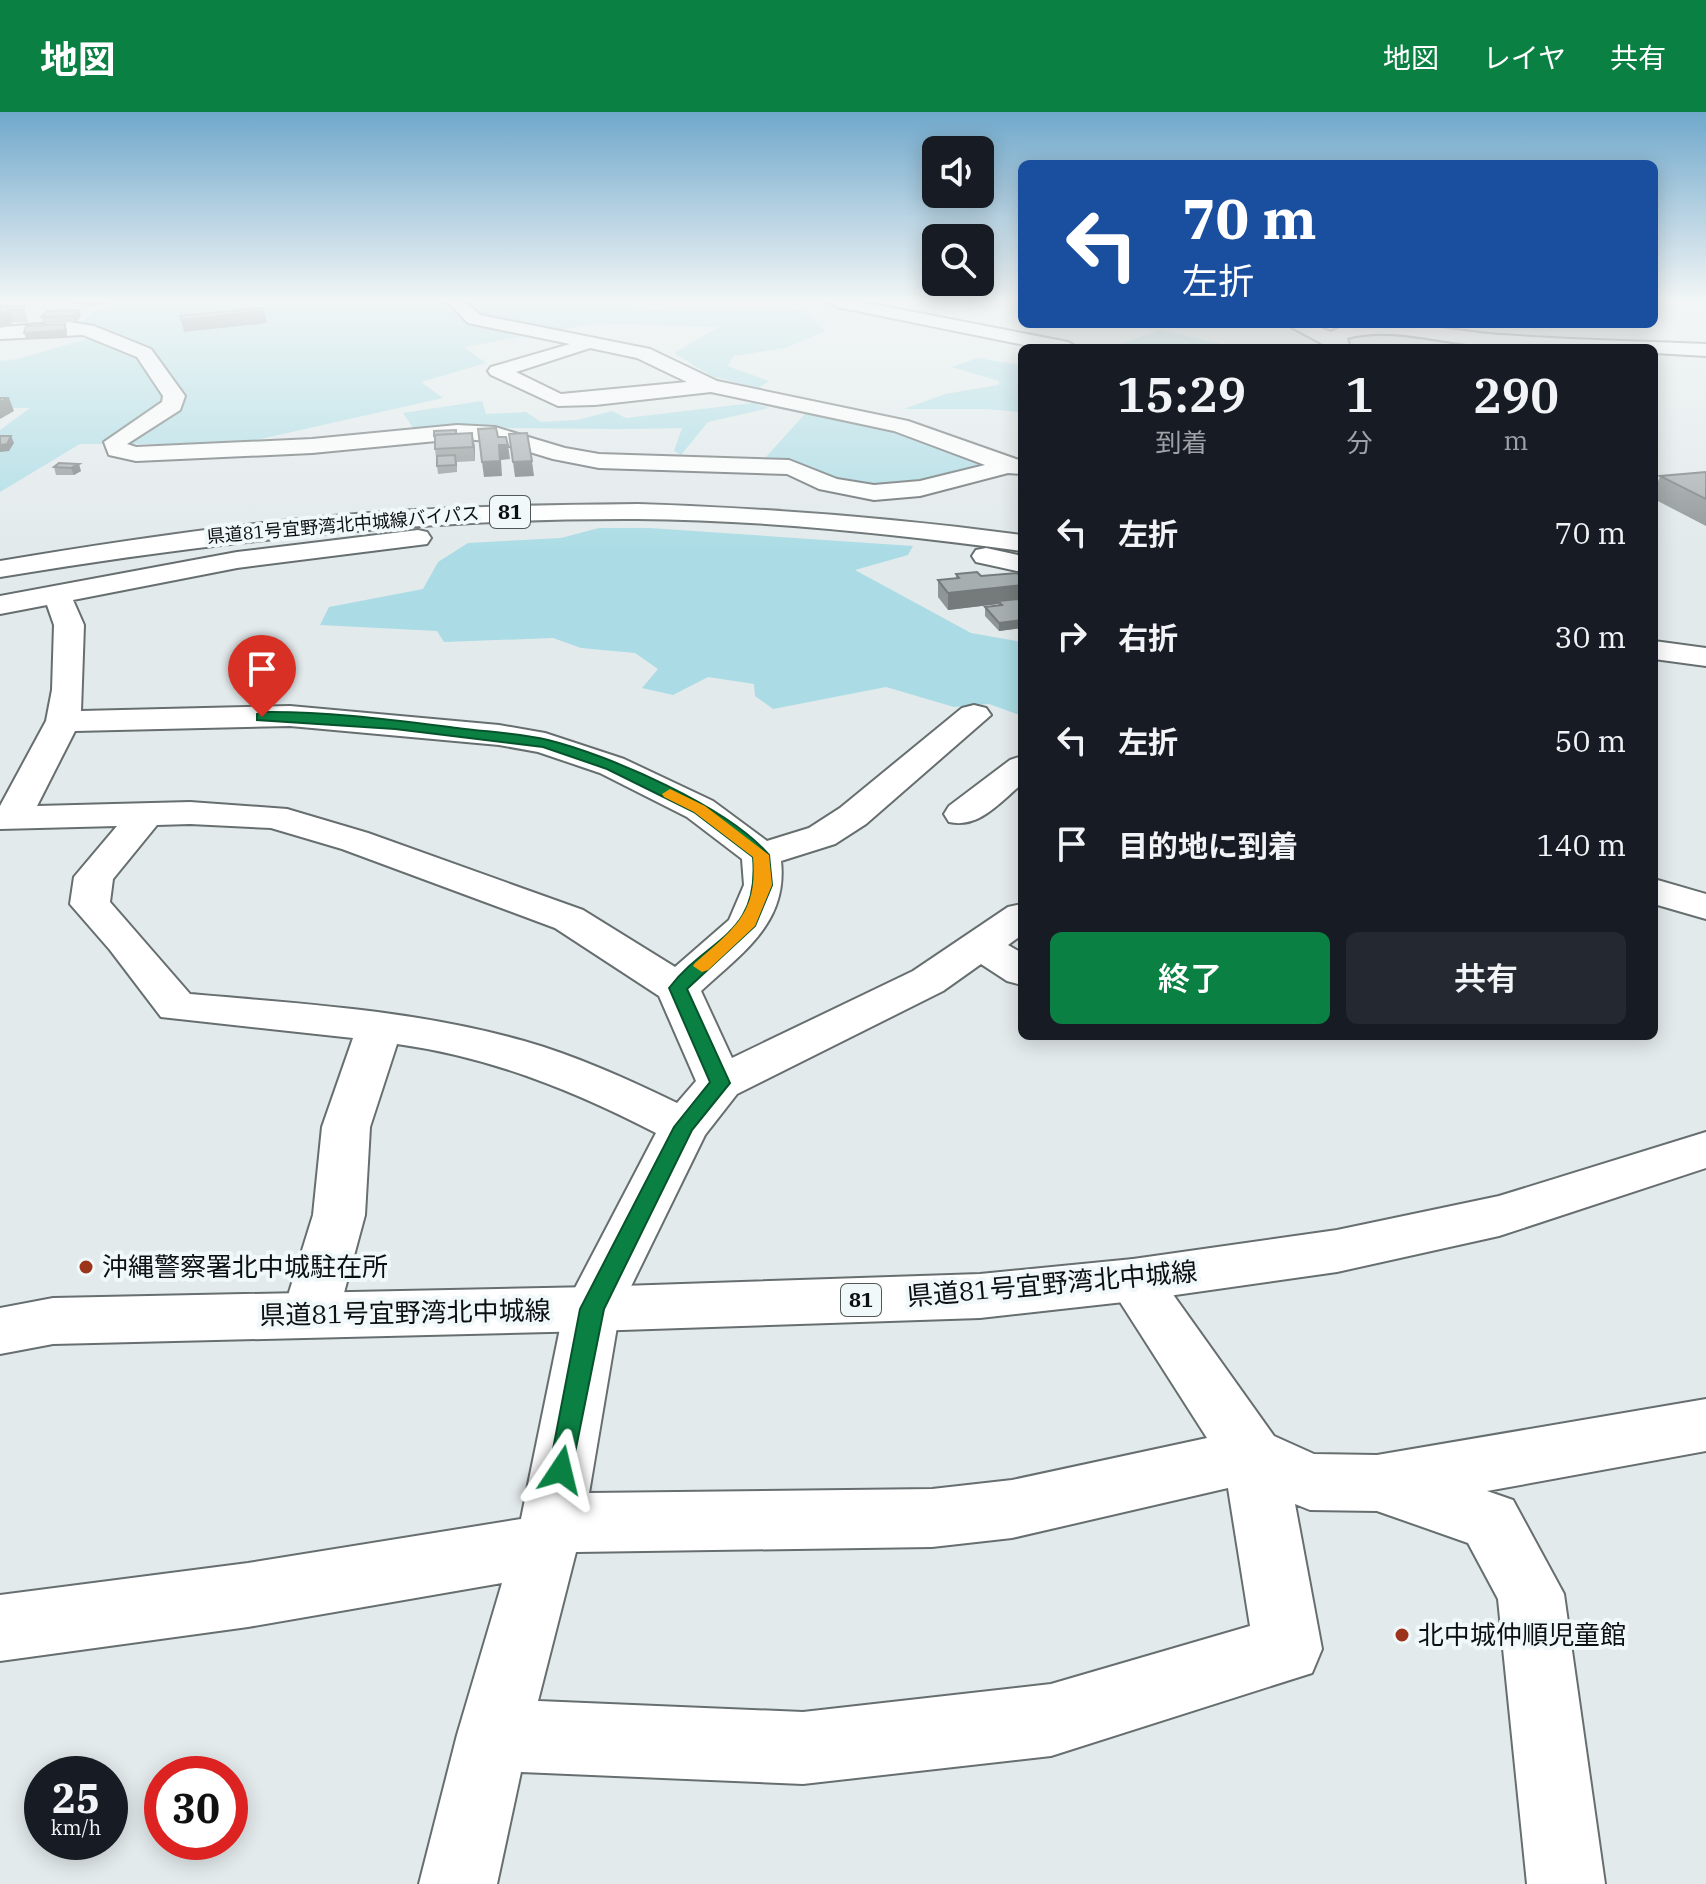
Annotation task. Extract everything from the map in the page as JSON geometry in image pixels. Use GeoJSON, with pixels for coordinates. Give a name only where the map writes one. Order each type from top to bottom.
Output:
{"type":"FeatureCollection","features":[{"type":"Feature","properties":{"kind":"street"},"geometry":{"type":"LineString","coordinates":[[166,385],[174,396],[172,405],[115,442],[117,450],[136,454],[312,446],[410,435],[495,434],[561,454],[599,461],[789,467],[812,474],[827,483],[887,494],[915,491],[1016,468]]}},
{"type":"Feature","properties":{"kind":"street"},"geometry":{"type":"LineString","coordinates":[[526,385],[558,400],[711,386],[900,426],[1016,468]]}},
{"type":"Feature","properties":{"kind":"street","name":"県道81号宜野湾北中城線バイパス"},"geometry":{"type":"LineString","coordinates":[[0,553],[165,528],[295,513],[560,498],[773,503],[902,512],[1018,527]]}},
{"type":"Feature","properties":{"kind":"street","name":"県道81号宜野湾北中城線バイパス"},"geometry":{"type":"LineString","coordinates":[[0,569],[157,542],[272,528],[423,516],[557,511],[765,516],[879,525],[1018,542]]}},
{"type":"Feature","properties":{"kind":"street"},"geometry":{"type":"LineString","coordinates":[[0,605],[147,574],[356,543],[418,538]]}},
{"type":"Feature","properties":{"kind":"street"},"geometry":{"type":"LineString","coordinates":[[986,556],[1018,563]]}},
{"type":"Feature","properties":{"kind":"street"},"geometry":{"type":"LineString","coordinates":[[6,818],[63,721],[68,690],[69,625],[57,595]]}},
{"type":"Feature","properties":{"kind":"street"},"geometry":{"type":"LineString","coordinates":[[1658,633],[1706,639]]}},
{"type":"Feature","properties":{"kind":"street"},"geometry":{"type":"LineString","coordinates":[[1658,651],[1706,657]]}},
{"type":"Feature","properties":{"kind":"street"},"geometry":{"type":"LineString","coordinates":[[761,855],[822,836],[853,816],[974,715]]}},
{"type":"Feature","properties":{"kind":"street"},"geometry":{"type":"LineString","coordinates":[[63,721],[290,716],[499,735],[545,743],[612,766],[700,809],[761,855],[764,885],[747,926],[678,988]]}},
{"type":"Feature","properties":{"kind":"street"},"geometry":{"type":"LineString","coordinates":[[962,814],[1018,770]]}},
{"type":"Feature","properties":{"kind":"street"},"geometry":{"type":"LineString","coordinates":[[6,818],[190,813],[274,817],[355,841],[569,919],[678,988],[720,1083]]}},
{"type":"Feature","properties":{"kind":"street"},"geometry":{"type":"LineString","coordinates":[[146,815],[94,877],[90,904],[125,941],[177,1007],[379,1026],[482,1045],[605,1086],[684,1127]]}},
{"type":"Feature","properties":{"kind":"street"},"geometry":{"type":"LineString","coordinates":[[458,1884],[493,1735],[548,1534],[592,1309],[684,1127],[720,1083],[928,981],[1018,919]]}},
{"type":"Feature","properties":{"kind":"street"},"geometry":{"type":"LineString","coordinates":[[980,945],[1018,969]]}},
{"type":"Feature","properties":{"kind":"street"},"geometry":{"type":"LineString","coordinates":[[310,1315],[339,1215],[346,1127],[379,1026]]}},
{"type":"Feature","properties":{"kind":"street","name":"県道81号宜野湾北中城線"},"geometry":{"type":"LineString","coordinates":[[0,1331],[53,1321],[592,1309],[980,1296],[1133,1280],[1337,1251],[1499,1216],[1706,1150]]}},
{"type":"Feature","properties":{"kind":"street"},"geometry":{"type":"LineString","coordinates":[[493,1735],[819,1747],[1051,1720],[1288,1649],[1270,1534],[1252,1455],[1133,1280]]}},
{"type":"Feature","properties":{"kind":"street"},"geometry":{"type":"LineString","coordinates":[[0,1628],[248,1595],[548,1534],[932,1518],[1012,1509],[1252,1455],[1310,1482],[1377,1483],[1706,1425]]}},
{"type":"Feature","properties":{"kind":"street"},"geometry":{"type":"LineString","coordinates":[[1377,1483],[1490,1521],[1531,1594],[1566,1884]]}},
{"type":"Feature","properties":{"kind":"shaded area"},"geometry":{"type":"Polygon","coordinates":[[[0,385],[425,385],[443,398],[238,444],[80,444],[0,492],[0,430],[30,408],[0,408],[0,385]]]}},
{"type":"Feature","properties":{"kind":"shaded area"},"geometry":{"type":"Polygon","coordinates":[[[1018,385],[1018,412],[904,409],[945,394],[1018,385]]]}},
{"type":"Feature","properties":{"kind":"shaded area"},"geometry":{"type":"Polygon","coordinates":[[[482,401],[486,414],[526,412],[541,422],[577,420],[612,411],[626,418],[753,403],[769,408],[708,422],[681,455],[674,451],[682,428],[414,429],[403,413],[482,401]]]}},
{"type":"Feature","properties":{"kind":"shaded area"},"geometry":{"type":"Polygon","coordinates":[[[805,414],[893,432],[978,461],[983,467],[883,491],[834,480],[813,467],[765,458],[805,414]]]}},
{"type":"Feature","properties":{"kind":"shaded area"},"geometry":{"type":"Polygon","coordinates":[[[599,528],[650,528],[913,546],[908,555],[855,570],[971,633],[1018,641],[1018,715],[989,704],[954,707],[886,687],[773,709],[755,696],[754,684],[708,677],[673,695],[642,688],[658,669],[635,653],[581,648],[553,638],[444,642],[437,631],[320,625],[329,607],[423,589],[438,562],[468,543],[561,538],[599,528]]]}},
{"type":"Feature","properties":{"kind":"building"},"geometry":{"type":"Polygon","coordinates":[[[496,428],[498,437],[506,437],[508,445],[499,445],[500,461],[482,462],[478,429],[496,428]]]}},
{"type":"Feature","properties":{"kind":"building"},"geometry":{"type":"Polygon","coordinates":[[[456,430],[456,434],[434,437],[434,431],[456,430]]]}},
{"type":"Feature","properties":{"kind":"building"},"geometry":{"type":"Polygon","coordinates":[[[472,433],[473,447],[435,449],[435,435],[472,433]]]}},
{"type":"Feature","properties":{"kind":"building"},"geometry":{"type":"Polygon","coordinates":[[[527,433],[532,461],[513,462],[509,434],[527,433]]]}},
{"type":"Feature","properties":{"kind":"building"},"geometry":{"type":"Polygon","coordinates":[[[0,436],[11,436],[7,444],[0,445],[0,436]]]}},
{"type":"Feature","properties":{"kind":"building"},"geometry":{"type":"Polygon","coordinates":[[[455,455],[456,465],[437,466],[437,456],[455,455]]]}},
{"type":"Feature","properties":{"kind":"building"},"geometry":{"type":"Polygon","coordinates":[[[59,463],[79,464],[71,468],[54,467],[59,463]]]}},
{"type":"Feature","properties":{"kind":"building"},"geometry":{"type":"Polygon","coordinates":[[[1706,472],[1706,499],[1660,476],[1706,472]]]}},
{"type":"Feature","properties":{"kind":"building"},"geometry":{"type":"Polygon","coordinates":[[[977,572],[981,576],[1017,573],[1018,585],[948,593],[938,580],[959,578],[956,574],[977,572]]]}},
{"type":"Feature","properties":{"kind":"building"},"geometry":{"type":"Polygon","coordinates":[[[1018,599],[1018,621],[999,623],[985,607],[1002,605],[998,601],[1018,599]]]}},
{"type":"Feature","properties":{"kind":"slow traffic"},"geometry":{"type":"LineString","coordinates":[[670,794],[700,809],[761,855],[764,885],[747,926],[702,966]]}},
{"type":"Feature","properties":{"kind":"place","name":"沖縄警察署北中城駐在所"},"geometry":{"type":"Point","coordinates":[86,1267]}},
{"type":"Feature","properties":{"kind":"place","name":"北中城仲順児童館"},"geometry":{"type":"Point","coordinates":[1402,1635]}},
{"type":"Feature","properties":{"kind":"route"},"geometry":{"type":"LineString","coordinates":[[262,717],[290,716],[395,725],[499,735],[545,743],[612,766],[700,809],[761,855],[764,885],[747,926],[678,988],[720,1083],[684,1127],[592,1309],[561,1470]]}}]}
